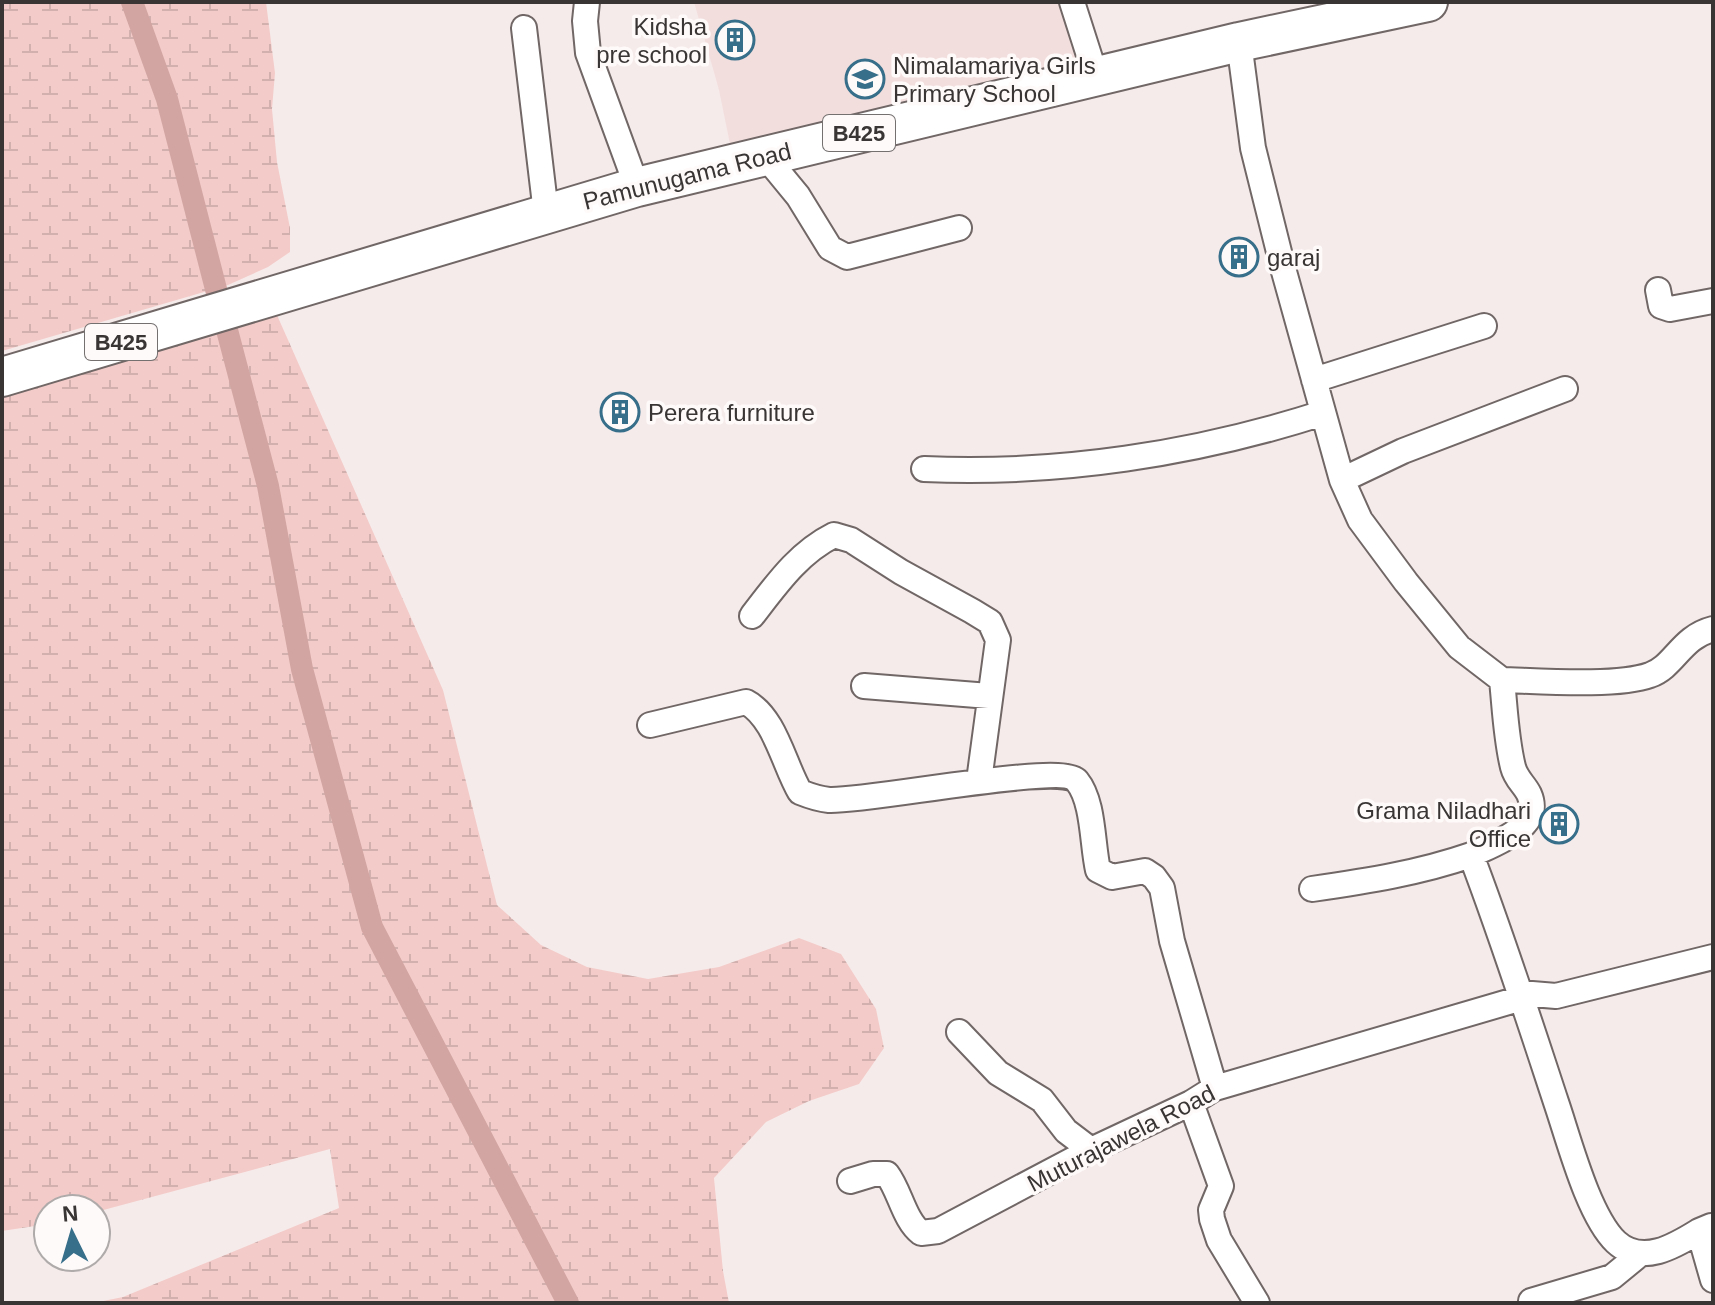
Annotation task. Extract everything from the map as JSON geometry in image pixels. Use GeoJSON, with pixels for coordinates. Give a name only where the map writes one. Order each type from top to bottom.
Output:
{"type":"FeatureCollection","features":[{"type":"Feature","properties":{"kind":"main road","name":"Pamunugama Road"},"geometry":{"type":"LineString","coordinates":[[2,377],[637,187],[1408,4]]}},
{"type":"Feature","properties":{"kind":"street"},"geometry":{"type":"LineString","coordinates":[[587,2],[588,53],[637,187]]}},
{"type":"Feature","properties":{"kind":"street"},"geometry":{"type":"LineString","coordinates":[[1072,2],[1096,77]]}},
{"type":"Feature","properties":{"kind":"street"},"geometry":{"type":"LineString","coordinates":[[524,28],[546,213]]}},
{"type":"Feature","properties":{"kind":"street"},"geometry":{"type":"LineString","coordinates":[[1239,42],[1253,148],[1342,480],[1360,520],[1406,582],[1459,647],[1502,680],[1630,680],[1653,674],[1698,633],[1713,629]]}},
{"type":"Feature","properties":{"kind":"street"},"geometry":{"type":"LineString","coordinates":[[765,156],[798,196],[830,248],[847,257],[959,228]]}},
{"type":"Feature","properties":{"kind":"street"},"geometry":{"type":"LineString","coordinates":[[1658,290],[1661,306],[1670,309],[1713,301]]}},
{"type":"Feature","properties":{"kind":"street"},"geometry":{"type":"LineString","coordinates":[[1314,380],[1484,326]]}},
{"type":"Feature","properties":{"kind":"street"},"geometry":{"type":"LineString","coordinates":[[1342,480],[1403,451],[1565,389]]}},
{"type":"Feature","properties":{"kind":"street"},"geometry":{"type":"LineString","coordinates":[[924,469],[1056,466],[1169,453],[1259,433],[1323,413]]}},
{"type":"Feature","properties":{"kind":"street"},"geometry":{"type":"LineString","coordinates":[[752,616],[791,567],[816,544],[834,535],[842,536],[990,622],[998,640],[979,781]]}},
{"type":"Feature","properties":{"kind":"street"},"geometry":{"type":"LineString","coordinates":[[1312,889],[1400,876],[1440,866],[1471,855],[1517,832],[1529,817],[1529,794],[1517,778],[1510,752],[1502,680]]}},
{"type":"Feature","properties":{"kind":"street"},"geometry":{"type":"LineString","coordinates":[[864,686],[989,696]]}},
{"type":"Feature","properties":{"kind":"street"},"geometry":{"type":"LineString","coordinates":[[650,725],[746,702],[756,707],[772,733],[800,792],[817,798],[855,799],[979,781],[1049,775],[1071,777],[1078,783],[1090,809],[1092,843],[1098,870],[1112,877],[1145,871],[1162,888],[1172,941],[1215,1088]]}},
{"type":"Feature","properties":{"kind":"street"},"geometry":{"type":"LineString","coordinates":[[1471,855],[1596,1211],[1617,1242],[1640,1254],[1678,1244],[1706,1228],[1713,1280]]}},
{"type":"Feature","properties":{"kind":"street","name":"Muturajawela Road"},"geometry":{"type":"LineString","coordinates":[[850,1181],[873,1174],[887,1174],[895,1184],[915,1228],[921,1233],[938,1231],[1215,1088],[1521,995],[1556,996],[1713,957]]}},
{"type":"Feature","properties":{"kind":"street"},"geometry":{"type":"LineString","coordinates":[[959,1032],[998,1073],[1042,1100],[1066,1131],[1091,1150]]}},
{"type":"Feature","properties":{"kind":"street"},"geometry":{"type":"LineString","coordinates":[[1191,1103],[1221,1186],[1211,1210],[1219,1240],[1257,1303]]}},
{"type":"Feature","properties":{"kind":"street"},"geometry":{"type":"LineString","coordinates":[[1531,1301],[1612,1277],[1640,1254]]}},
{"type":"Feature","properties":{"kind":"shaded area","name":"Nimalamariya Girls Primary School"},"geometry":{"type":"Polygon","coordinates":[[[694,2],[1069,2],[1088,63],[730,144],[719,90],[694,2]]]}},
{"type":"Feature","properties":{"kind":"green space"},"geometry":{"type":"Polygon","coordinates":[[[2,2],[266,2],[275,73],[272,109],[277,162],[290,228],[290,252],[268,267],[228,285],[2,351],[2,2]]]}},
{"type":"Feature","properties":{"kind":"green space"},"geometry":{"type":"Polygon","coordinates":[[[273,306],[443,690],[497,905],[541,945],[587,967],[648,979],[719,967],[799,938],[841,954],[876,1009],[884,1048],[859,1084],[809,1101],[766,1122],[714,1178],[729,1303],[93,1303],[123,1297],[339,1208],[330,1149],[112,1208],[112,1193],[32,1193],[32,1226],[2,1231],[2,393],[273,306]]]}},
{"type":"Feature","properties":{"kind":"waterway"},"geometry":{"type":"LineString","coordinates":[[132,2],[167,99],[217,293]]}},
{"type":"Feature","properties":{"kind":"waterway"},"geometry":{"type":"LineString","coordinates":[[227,330],[268,486],[302,669],[372,927],[568,1303]]}},
{"type":"Feature","properties":{"kind":"place","name":"Kidsha pre school"},"geometry":{"type":"Point","coordinates":[735,40]}},
{"type":"Feature","properties":{"kind":"place","name":"Nimalamariya Girls Primary School"},"geometry":{"type":"Point","coordinates":[865,79]}},
{"type":"Feature","properties":{"kind":"place","name":"garaj"},"geometry":{"type":"Point","coordinates":[1239,257]}},
{"type":"Feature","properties":{"kind":"place","name":"Perera furniture"},"geometry":{"type":"Point","coordinates":[620,412]}},
{"type":"Feature","properties":{"kind":"place","name":"Grama Niladhari Office"},"geometry":{"type":"Point","coordinates":[1559,824]}}]}
